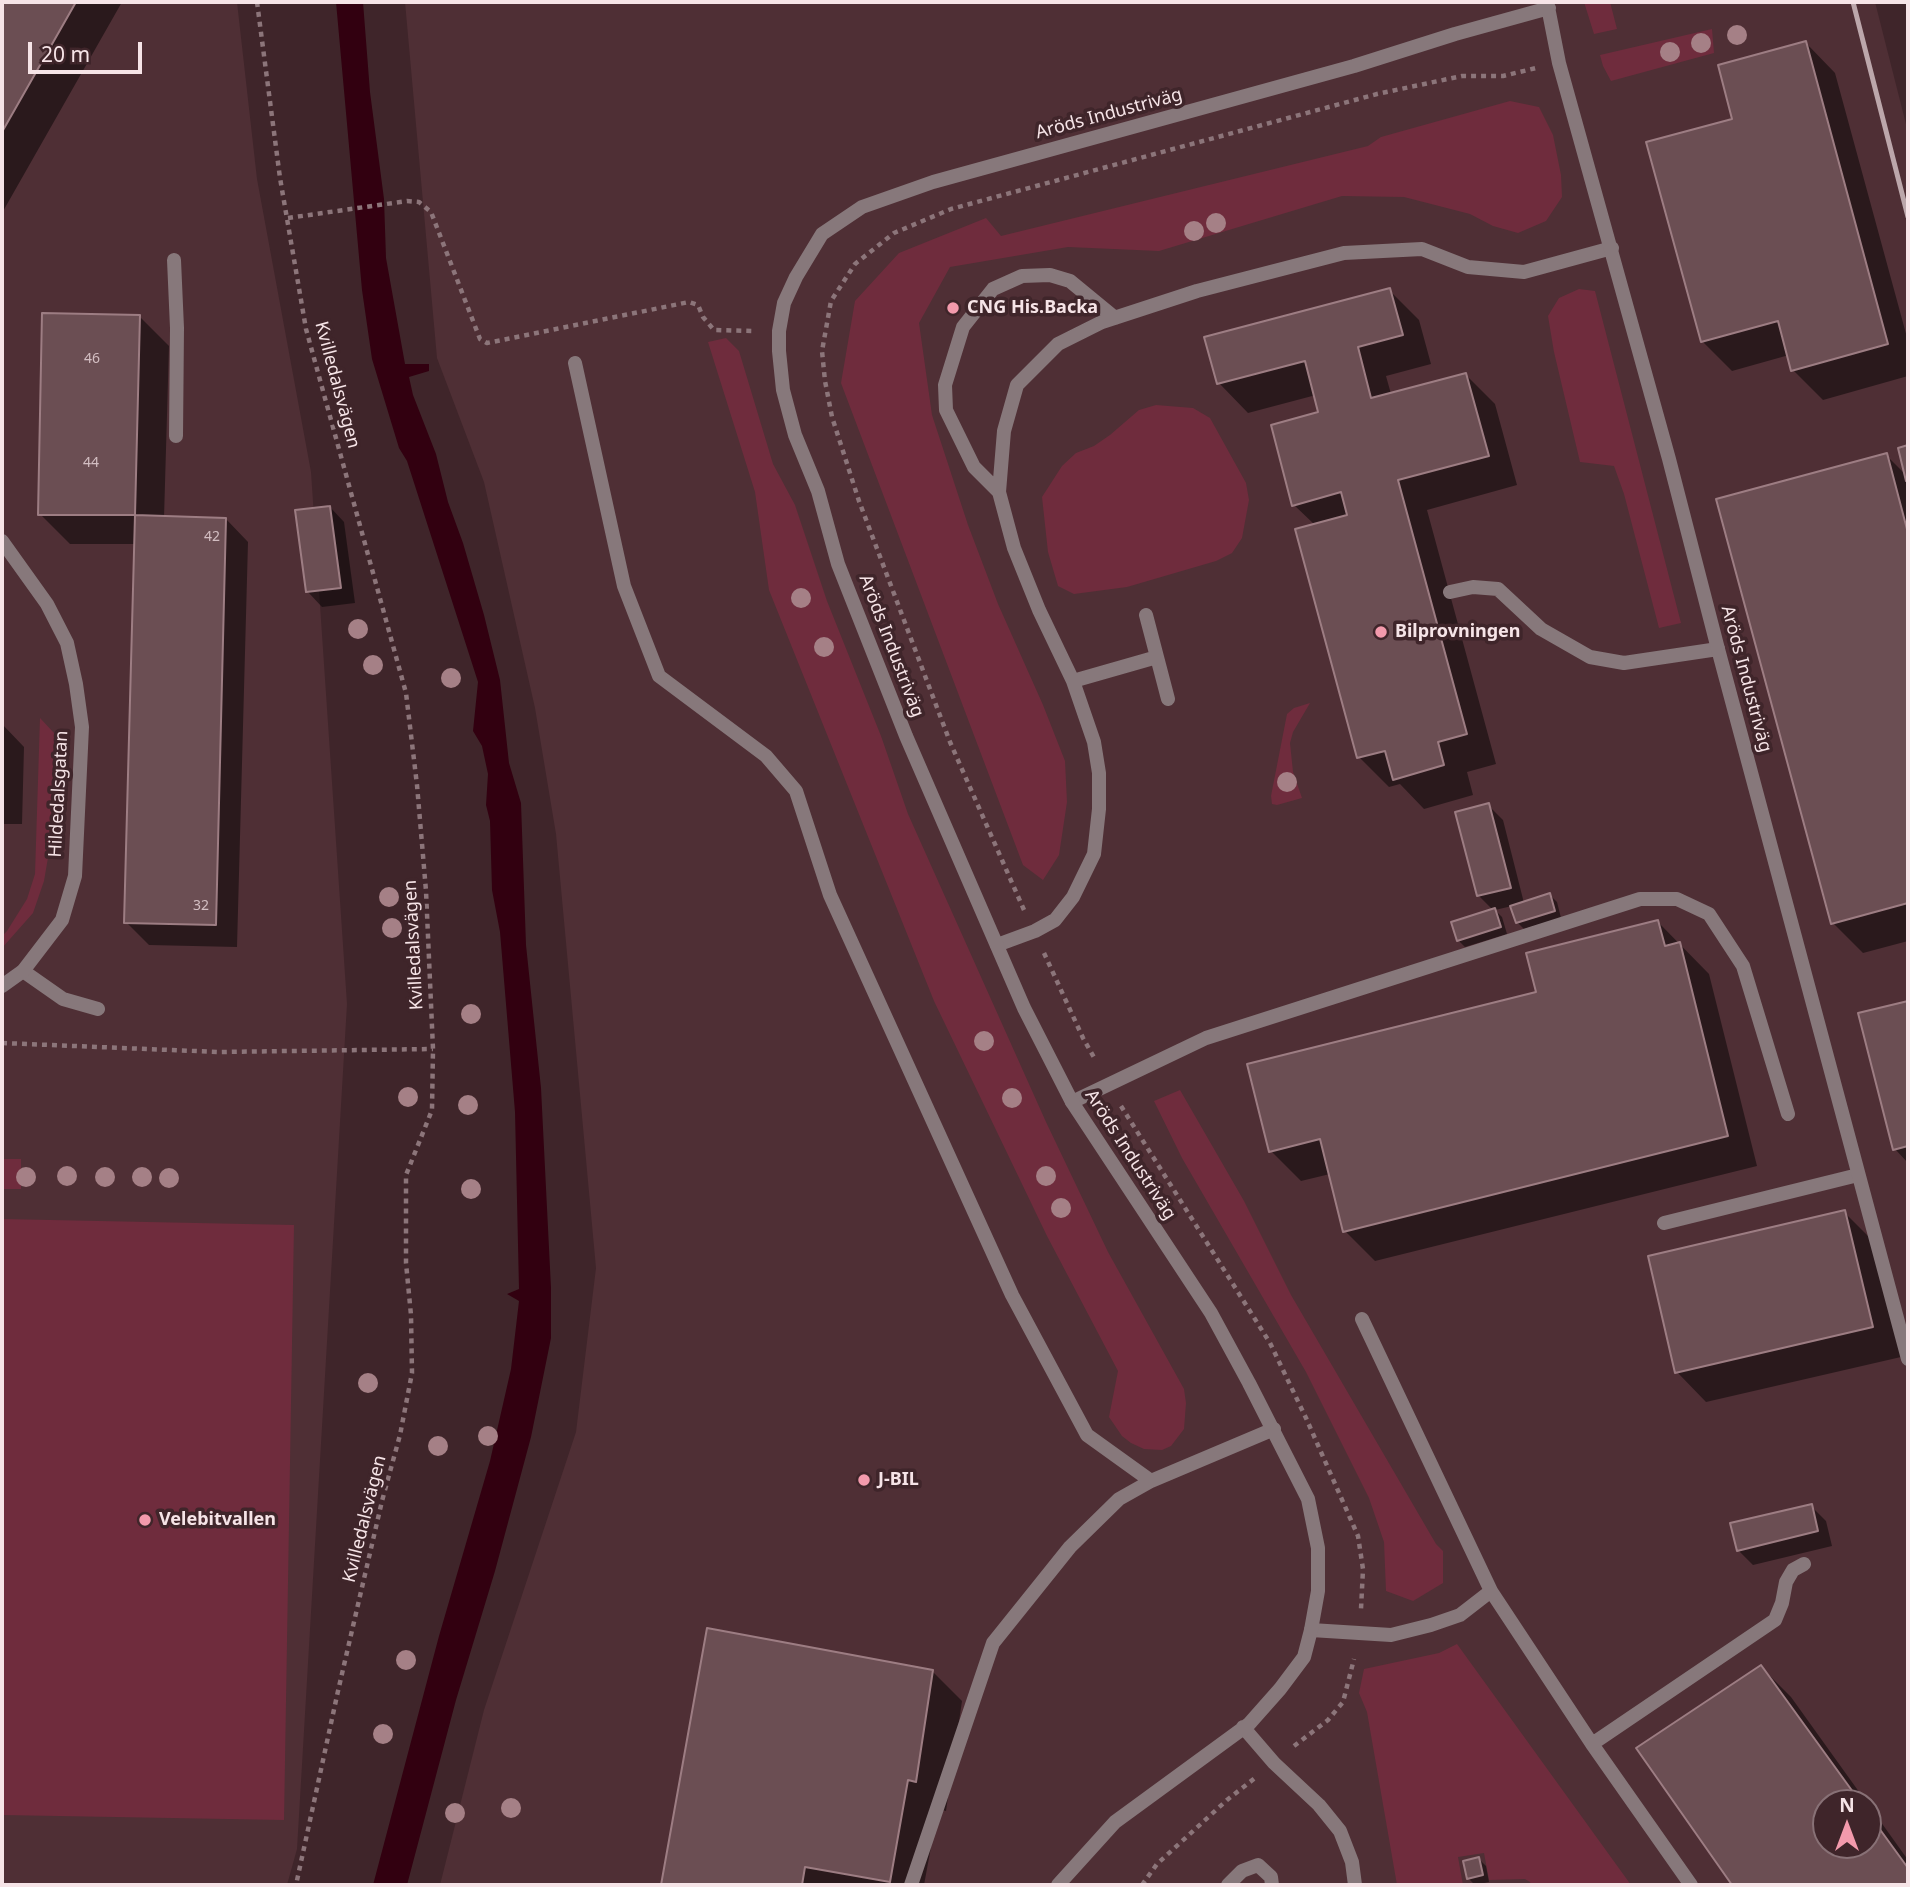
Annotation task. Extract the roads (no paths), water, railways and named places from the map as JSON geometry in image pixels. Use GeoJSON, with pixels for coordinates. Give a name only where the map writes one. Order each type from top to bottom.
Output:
{"type":"FeatureCollection","features":[{"type":"Feature","properties":{"kind":"street","name":"Aröds Industriväg"},"geometry":{"type":"LineString","coordinates":[[1058,1885],[1115,1822],[1242,1727],[1280,1689],[1304,1657],[1318,1591],[1318,1548],[1308,1499],[1274,1429],[1211,1313],[1072,1102],[1024,1008],[906,736],[838,564],[818,491],[795,435],[783,390],[779,331],[784,303],[822,234],[862,208],[933,182],[1354,66],[1548,5],[1559,62],[1669,459],[1717,649],[1908,1359]]}},
{"type":"Feature","properties":{"kind":"street"},"geometry":{"type":"LineString","coordinates":[[997,945],[1035,931],[1055,920],[1073,897],[1094,854],[1099,809],[1099,773],[1094,742],[1073,681],[1039,610],[1014,548],[999,492],[1004,431],[1017,385],[1058,344],[1115,318],[1197,291],[1344,253],[1422,249],[1468,267],[1524,272],[1612,248]]}},
{"type":"Feature","properties":{"kind":"street"},"geometry":{"type":"LineString","coordinates":[[174,260],[177,328],[176,436]]}},
{"type":"Feature","properties":{"kind":"street"},"geometry":{"type":"LineString","coordinates":[[999,492],[974,467],[946,410],[945,384],[963,327],[993,289],[1023,276],[1050,275],[1070,281],[1115,318]]}},
{"type":"Feature","properties":{"kind":"street"},"geometry":{"type":"LineString","coordinates":[[575,363],[624,586],[659,676],[766,756],[796,791],[830,895],[1012,1295],[1087,1435],[1151,1481]]}},
{"type":"Feature","properties":{"kind":"street","name":"Hildedalsgatan"},"geometry":{"type":"LineString","coordinates":[[2,541],[47,604],[66,643],[76,684],[82,727],[75,876],[62,919],[23,971],[2,986]]}},
{"type":"Feature","properties":{"kind":"street"},"geometry":{"type":"LineString","coordinates":[[1450,593],[1473,587],[1498,589],[1541,629],[1590,657],[1624,663],[1717,649]]}},
{"type":"Feature","properties":{"kind":"street"},"geometry":{"type":"LineString","coordinates":[[1146,615],[1168,699]]}},
{"type":"Feature","properties":{"kind":"street"},"geometry":{"type":"LineString","coordinates":[[1073,681],[1157,657]]}},
{"type":"Feature","properties":{"kind":"street"},"geometry":{"type":"LineString","coordinates":[[1072,1102],[1206,1038],[1640,899],[1677,899],[1709,915],[1744,966],[1788,1114]]}},
{"type":"Feature","properties":{"kind":"street"},"geometry":{"type":"LineString","coordinates":[[23,971],[63,999],[98,1009]]}},
{"type":"Feature","properties":{"kind":"street"},"geometry":{"type":"LineString","coordinates":[[1664,1223],[1858,1175]]}},
{"type":"Feature","properties":{"kind":"street"},"geometry":{"type":"LineString","coordinates":[[1362,1319],[1491,1591],[1592,1744],[1691,1885]]}},
{"type":"Feature","properties":{"kind":"street"},"geometry":{"type":"LineString","coordinates":[[911,1885],[993,1643],[1070,1547],[1119,1499],[1151,1481],[1274,1429]]}},
{"type":"Feature","properties":{"kind":"street"},"geometry":{"type":"LineString","coordinates":[[1592,1744],[1775,1620],[1786,1583],[1793,1570],[1804,1564]]}},
{"type":"Feature","properties":{"kind":"street"},"geometry":{"type":"LineString","coordinates":[[1311,1630],[1391,1635],[1460,1615],[1491,1591]]}},
{"type":"Feature","properties":{"kind":"street"},"geometry":{"type":"LineString","coordinates":[[1242,1727],[1274,1763],[1319,1805],[1340,1831],[1352,1862],[1356,1885]]}},
{"type":"Feature","properties":{"kind":"street"},"geometry":{"type":"LineString","coordinates":[[1228,1885],[1242,1871],[1258,1865],[1271,1877],[1272,1885]]}},
{"type":"Feature","properties":{"kind":"railway"},"geometry":{"type":"LineString","coordinates":[[1853,2],[1908,217]]}},
{"type":"Feature","properties":{"kind":"place","name":"CNG His.Backa"},"geometry":{"type":"Point","coordinates":[953,308]}},
{"type":"Feature","properties":{"kind":"place","name":"Bilprovningen"},"geometry":{"type":"Point","coordinates":[1381,632]}},
{"type":"Feature","properties":{"kind":"place","name":"J-BIL"},"geometry":{"type":"Point","coordinates":[864,1480]}},
{"type":"Feature","properties":{"kind":"place","name":"Velebitvallen"},"geometry":{"type":"Point","coordinates":[145,1520]}}]}
